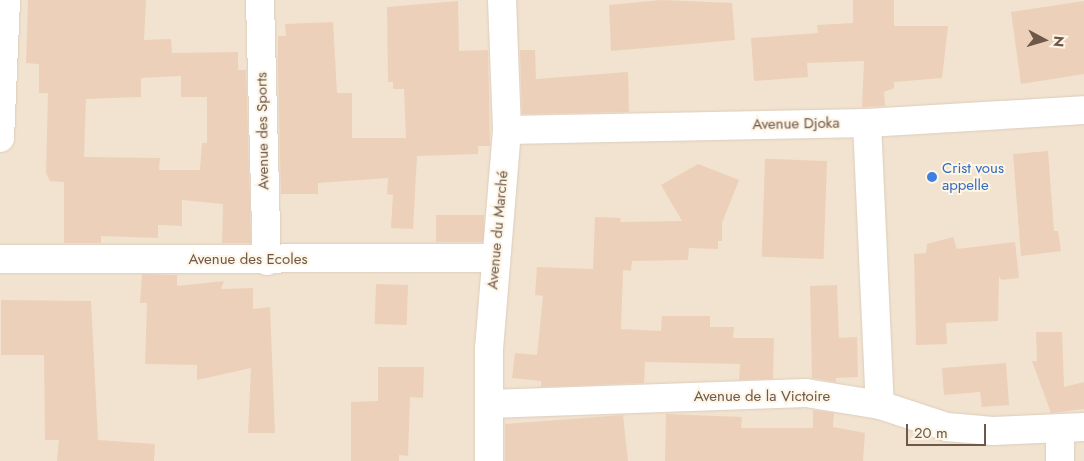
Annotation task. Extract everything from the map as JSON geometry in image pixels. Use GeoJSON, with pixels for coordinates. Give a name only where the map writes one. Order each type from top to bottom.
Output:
{"type":"FeatureCollection","features":[{"type":"Feature","properties":{"kind":"street"},"geometry":{"type":"LineString","coordinates":[[0,138],[6,0]]}},
{"type":"Feature","properties":{"kind":"street","name":"Avenue des Sports"},"geometry":{"type":"LineString","coordinates":[[260,0],[267,261]]}},
{"type":"Feature","properties":{"kind":"street","name":"Avenue du Marché"},"geometry":{"type":"LineString","coordinates":[[489,461],[489,404],[496,258],[507,130],[502,0]]}},
{"type":"Feature","properties":{"kind":"street","name":"Avenue Djoka"},"geometry":{"type":"LineString","coordinates":[[507,130],[867,123],[1084,110]]}},
{"type":"Feature","properties":{"kind":"street"},"geometry":{"type":"LineString","coordinates":[[867,123],[880,405]]}},
{"type":"Feature","properties":{"kind":"street","name":"Avenue des Ecoles"},"geometry":{"type":"LineString","coordinates":[[0,258],[267,261],[496,258]]}},
{"type":"Feature","properties":{"kind":"street","name":"Avenue de la Victoire"},"geometry":{"type":"LineString","coordinates":[[489,404],[806,393],[880,405],[946,427],[1072,428],[1060,461]]}},
{"type":"Feature","properties":{"kind":"shaded area"},"geometry":{"type":"Polygon","coordinates":[[[0,0],[1084,0],[1084,461],[0,461],[0,0]]]}},
{"type":"Feature","properties":{"kind":"building"},"geometry":{"type":"Polygon","coordinates":[[[28,0],[146,0],[144,40],[171,39],[172,53],[238,52],[238,70],[246,70],[251,243],[222,243],[223,204],[182,200],[182,226],[158,225],[158,238],[101,236],[101,243],[64,243],[64,182],[50,181],[46,173],[48,93],[39,93],[39,64],[26,63],[28,0]],[[181,76],[141,78],[141,97],[86,99],[84,157],[160,158],[159,170],[200,170],[202,143],[207,143],[207,97],[181,97],[181,76]]]}},
{"type":"Feature","properties":{"kind":"building"},"geometry":{"type":"Polygon","coordinates":[[[661,0],[732,3],[735,40],[611,51],[609,5],[661,0]]]}},
{"type":"Feature","properties":{"kind":"building"},"geometry":{"type":"Polygon","coordinates":[[[853,0],[894,0],[894,26],[948,26],[942,78],[894,82],[894,88],[884,92],[885,106],[862,107],[864,61],[807,63],[808,77],[754,81],[751,38],[818,33],[817,25],[853,23],[853,0]]]}},
{"type":"Feature","properties":{"kind":"building"},"geometry":{"type":"Polygon","coordinates":[[[458,1],[459,51],[488,50],[490,146],[478,146],[478,154],[417,156],[413,229],[391,228],[393,195],[387,194],[388,178],[318,183],[318,194],[281,194],[278,36],[286,36],[285,24],[333,22],[337,93],[352,93],[352,138],[406,138],[404,89],[393,89],[393,82],[388,82],[387,7],[458,1]]]}},
{"type":"Feature","properties":{"kind":"building"},"geometry":{"type":"Polygon","coordinates":[[[1084,1],[1084,74],[1021,84],[1011,12],[1084,1]]]}},
{"type":"Feature","properties":{"kind":"building"},"geometry":{"type":"Polygon","coordinates":[[[520,50],[535,50],[536,79],[628,72],[629,112],[522,114],[520,50]]]}},
{"type":"Feature","properties":{"kind":"building"},"geometry":{"type":"Polygon","coordinates":[[[1048,151],[1054,231],[1058,231],[1061,251],[1021,256],[1013,154],[1048,151]]]}},
{"type":"Feature","properties":{"kind":"building"},"geometry":{"type":"Polygon","coordinates":[[[765,159],[827,161],[824,259],[762,257],[765,159]]]}},
{"type":"Feature","properties":{"kind":"building"},"geometry":{"type":"Polygon","coordinates":[[[698,164],[739,180],[722,223],[722,241],[718,241],[718,249],[689,248],[688,260],[632,261],[631,271],[623,270],[621,329],[661,331],[662,316],[710,316],[710,327],[734,327],[733,338],[774,338],[773,379],[739,380],[740,364],[645,362],[644,383],[541,387],[541,381],[512,378],[515,353],[537,355],[543,296],[535,295],[537,267],[593,269],[595,217],[621,218],[620,222],[682,221],[661,185],[698,164]]]}},
{"type":"Feature","properties":{"kind":"building"},"geometry":{"type":"Polygon","coordinates":[[[436,215],[484,215],[484,242],[436,242],[436,215]]]}},
{"type":"Feature","properties":{"kind":"building"},"geometry":{"type":"Polygon","coordinates":[[[953,237],[957,249],[1015,242],[1019,278],[1001,280],[999,276],[998,321],[946,323],[947,344],[916,345],[914,254],[926,253],[927,244],[953,237]]]}},
{"type":"Feature","properties":{"kind":"building"},"geometry":{"type":"Polygon","coordinates":[[[142,274],[177,275],[177,286],[224,281],[221,289],[253,288],[253,309],[270,307],[275,433],[248,433],[251,368],[197,380],[197,365],[145,364],[147,303],[140,303],[142,274]]]}},
{"type":"Feature","properties":{"kind":"building"},"geometry":{"type":"Polygon","coordinates":[[[376,284],[408,285],[407,325],[375,324],[376,284]]]}},
{"type":"Feature","properties":{"kind":"building"},"geometry":{"type":"Polygon","coordinates":[[[837,285],[839,338],[857,337],[858,377],[836,378],[836,382],[812,378],[810,286],[837,285]]]}},
{"type":"Feature","properties":{"kind":"building"},"geometry":{"type":"Polygon","coordinates":[[[1,300],[91,301],[98,440],[155,444],[154,461],[57,461],[59,440],[45,440],[44,355],[1,355],[1,300]]]}},
{"type":"Feature","properties":{"kind":"building"},"geometry":{"type":"Polygon","coordinates":[[[1036,332],[1062,332],[1064,387],[1084,382],[1084,409],[1051,413],[1032,361],[1037,361],[1036,332]]]}},
{"type":"Feature","properties":{"kind":"building"},"geometry":{"type":"Polygon","coordinates":[[[1006,363],[1009,405],[982,407],[980,392],[944,395],[942,368],[1006,363]]]}},
{"type":"Feature","properties":{"kind":"building"},"geometry":{"type":"Polygon","coordinates":[[[378,367],[424,367],[423,398],[410,397],[408,456],[399,455],[399,461],[351,461],[351,402],[378,401],[378,367]]]}},
{"type":"Feature","properties":{"kind":"building"},"geometry":{"type":"Polygon","coordinates":[[[813,410],[834,413],[833,427],[865,433],[863,461],[665,461],[666,414],[742,417],[741,428],[813,428],[813,410]]]}},
{"type":"Feature","properties":{"kind":"building"},"geometry":{"type":"Polygon","coordinates":[[[623,415],[628,461],[505,461],[505,424],[623,415]]]}},
{"type":"Feature","properties":{"kind":"place","name":"Crist vous appelle"},"geometry":{"type":"Point","coordinates":[932,177]}}]}
